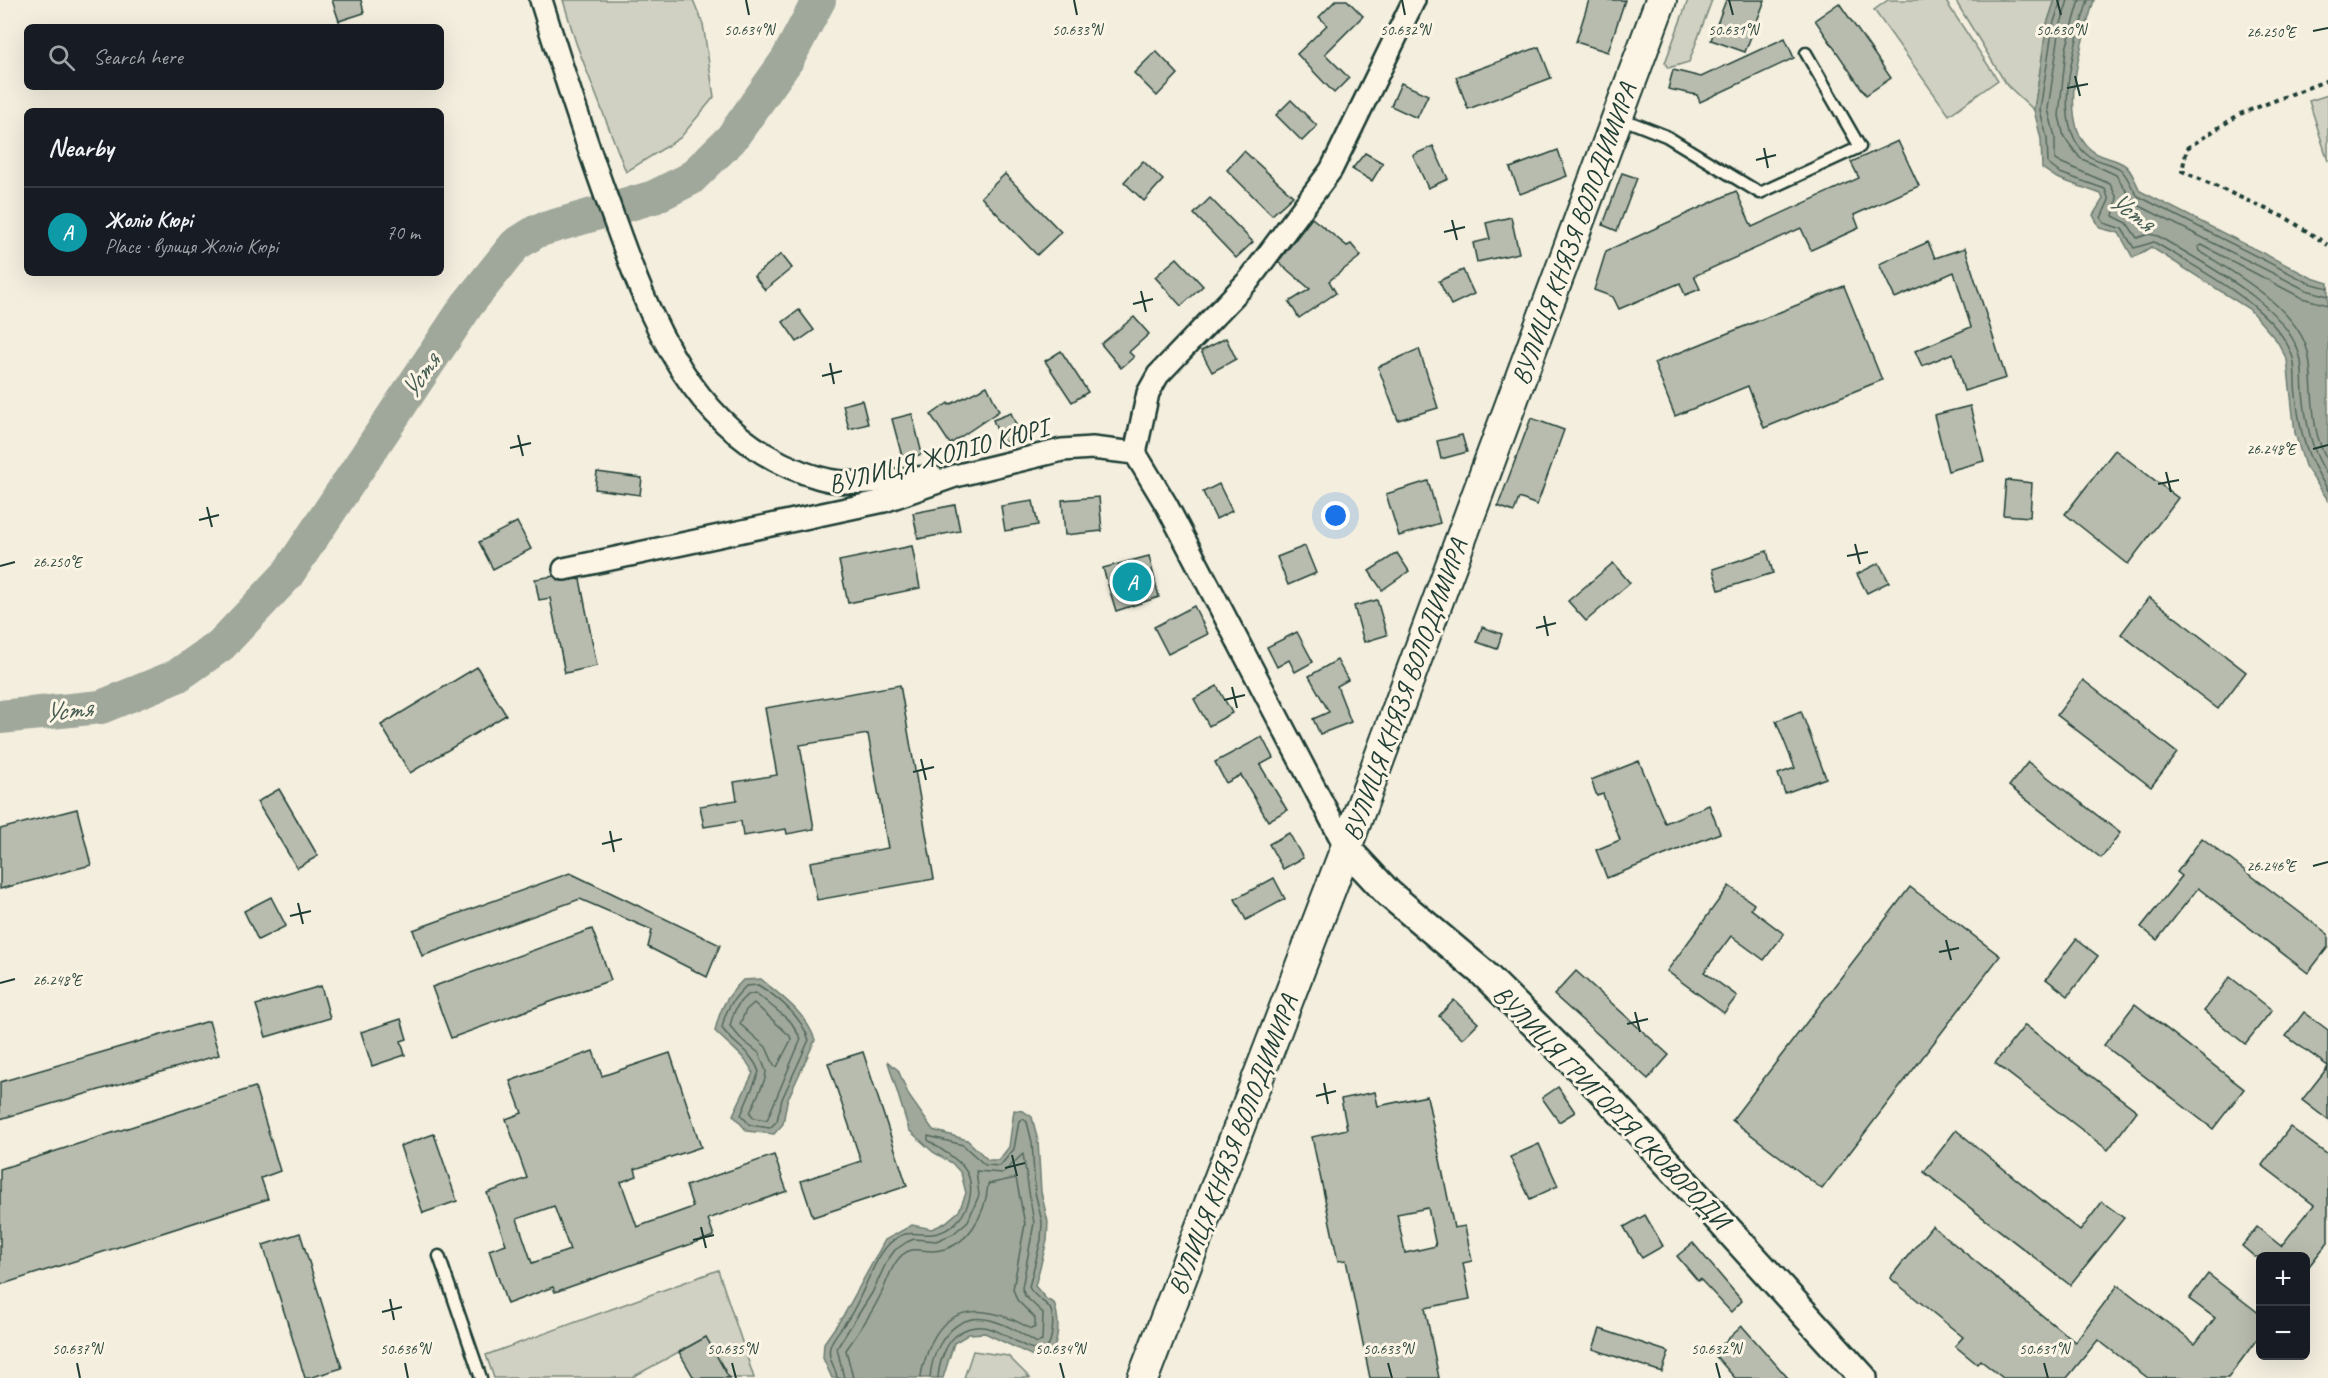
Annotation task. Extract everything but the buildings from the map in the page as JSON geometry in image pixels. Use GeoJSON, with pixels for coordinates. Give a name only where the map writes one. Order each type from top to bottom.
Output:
{"type":"FeatureCollection","features":[{"type":"Feature","properties":{"kind":"main road","name":"ВУЛИЦЯ КНЯЗЯ ВОЛОДИМИРА"},"geometry":{"type":"LineString","coordinates":[[1143,1378],[1346,848],[1660,0]]}},
{"type":"Feature","properties":{"kind":"street"},"geometry":{"type":"LineString","coordinates":[[541,0],[586,140],[634,275],[652,318],[681,372],[709,408],[733,431],[760,450],[798,471],[841,482],[955,476]]}},
{"type":"Feature","properties":{"kind":"street"},"geometry":{"type":"LineString","coordinates":[[1346,848],[1167,506],[1135,453],[1148,393],[1158,375],[1249,280],[1331,170],[1414,0]]}},
{"type":"Feature","properties":{"kind":"street","name":"ВУЛИЦЯ ЖОЛІО КЮРІ"},"geometry":{"type":"LineString","coordinates":[[564,569],[884,501],[955,476],[1062,450],[1092,448],[1135,453]]}},
{"type":"Feature","properties":{"kind":"street","name":"ВУЛИЦЯ ГРИГОРІЯ СКОВОРОДИ"},"geometry":{"type":"LineString","coordinates":[[1346,848],[1388,893],[1483,973],[1600,1089],[1863,1378]]}},
{"type":"Feature","properties":{"kind":"lane"},"geometry":{"type":"LineString","coordinates":[[1617,117],[1666,136],[1760,194],[1860,147],[1806,53]]}},
{"type":"Feature","properties":{"kind":"lane"},"geometry":{"type":"LineString","coordinates":[[439,1256],[480,1378]]}},
{"type":"Feature","properties":{"kind":"path"},"geometry":{"type":"LineString","coordinates":[[2328,80],[2240,114],[2187,148],[2182,171],[2288,219],[2328,245]]}},
{"type":"Feature","properties":{"kind":"shaded area"},"geometry":{"type":"Polygon","coordinates":[[[563,0],[693,0],[703,24],[714,97],[680,138],[626,172],[576,43],[563,0]]]}},
{"type":"Feature","properties":{"kind":"shaded area"},"geometry":{"type":"Polygon","coordinates":[[[1688,0],[1712,0],[1689,62],[1668,68],[1665,63],[1688,0]]]}},
{"type":"Feature","properties":{"kind":"shaded area"},"geometry":{"type":"Polygon","coordinates":[[[1888,0],[1945,0],[1998,80],[1949,115],[1874,10],[1888,0]]]}},
{"type":"Feature","properties":{"kind":"shaded area"},"geometry":{"type":"Polygon","coordinates":[[[1955,0],[2055,0],[2047,24],[2034,110],[2006,84],[1955,0]]]}},
{"type":"Feature","properties":{"kind":"shaded area"},"geometry":{"type":"Polygon","coordinates":[[[2328,95],[2328,161],[2309,101],[2328,95]]]}},
{"type":"Feature","properties":{"kind":"shaded area"},"geometry":{"type":"Polygon","coordinates":[[[718,1270],[754,1378],[729,1378],[706,1337],[631,1378],[494,1378],[486,1355],[718,1270]]]}},
{"type":"Feature","properties":{"kind":"shaded area"},"geometry":{"type":"Polygon","coordinates":[[[973,1351],[1008,1356],[1030,1378],[964,1378],[973,1351]]]}},
{"type":"Feature","properties":{"kind":"water"},"geometry":{"type":"Polygon","coordinates":[[[2055,0],[2094,0],[2079,56],[2073,99],[2080,136],[2090,149],[2126,166],[2140,191],[2312,278],[2328,283],[2328,500],[2305,466],[2295,433],[2287,360],[2277,341],[2249,309],[2151,247],[2133,258],[2119,233],[2100,228],[2093,215],[2103,199],[2101,194],[2057,178],[2042,168],[2041,139],[2034,110],[2047,24],[2055,0]]]}},
{"type":"Feature","properties":{"kind":"water"},"geometry":{"type":"Polygon","coordinates":[[[761,979],[800,1014],[815,1040],[787,1101],[783,1124],[774,1134],[747,1131],[733,1115],[753,1073],[742,1056],[715,1031],[722,1009],[737,986],[743,980],[761,979]]]}},
{"type":"Feature","properties":{"kind":"water"},"geometry":{"type":"Polygon","coordinates":[[[888,1062],[898,1070],[909,1096],[933,1130],[967,1140],[988,1160],[999,1160],[1009,1147],[1014,1110],[1023,1111],[1032,1117],[1038,1141],[1041,1192],[1048,1222],[1047,1241],[1035,1286],[1046,1299],[1054,1303],[1056,1309],[1057,1336],[1051,1355],[1035,1357],[985,1333],[969,1334],[954,1343],[943,1378],[832,1378],[823,1358],[824,1343],[845,1313],[885,1240],[912,1225],[932,1229],[945,1223],[959,1211],[966,1193],[961,1173],[952,1163],[933,1152],[909,1130],[888,1062]]]}},
{"type":"Feature","properties":{"kind":"waterway","name":"Устя"},"geometry":{"type":"LineString","coordinates":[[0,717],[101,707],[177,676],[221,645],[287,575],[467,305],[515,245],[537,231],[654,197],[690,179],[731,139],[787,60],[819,0]]}},
{"type":"Feature","properties":{"kind":"place","name":"Жоліо Кюрі"},"geometry":{"type":"Point","coordinates":[1132,582]}}]}
